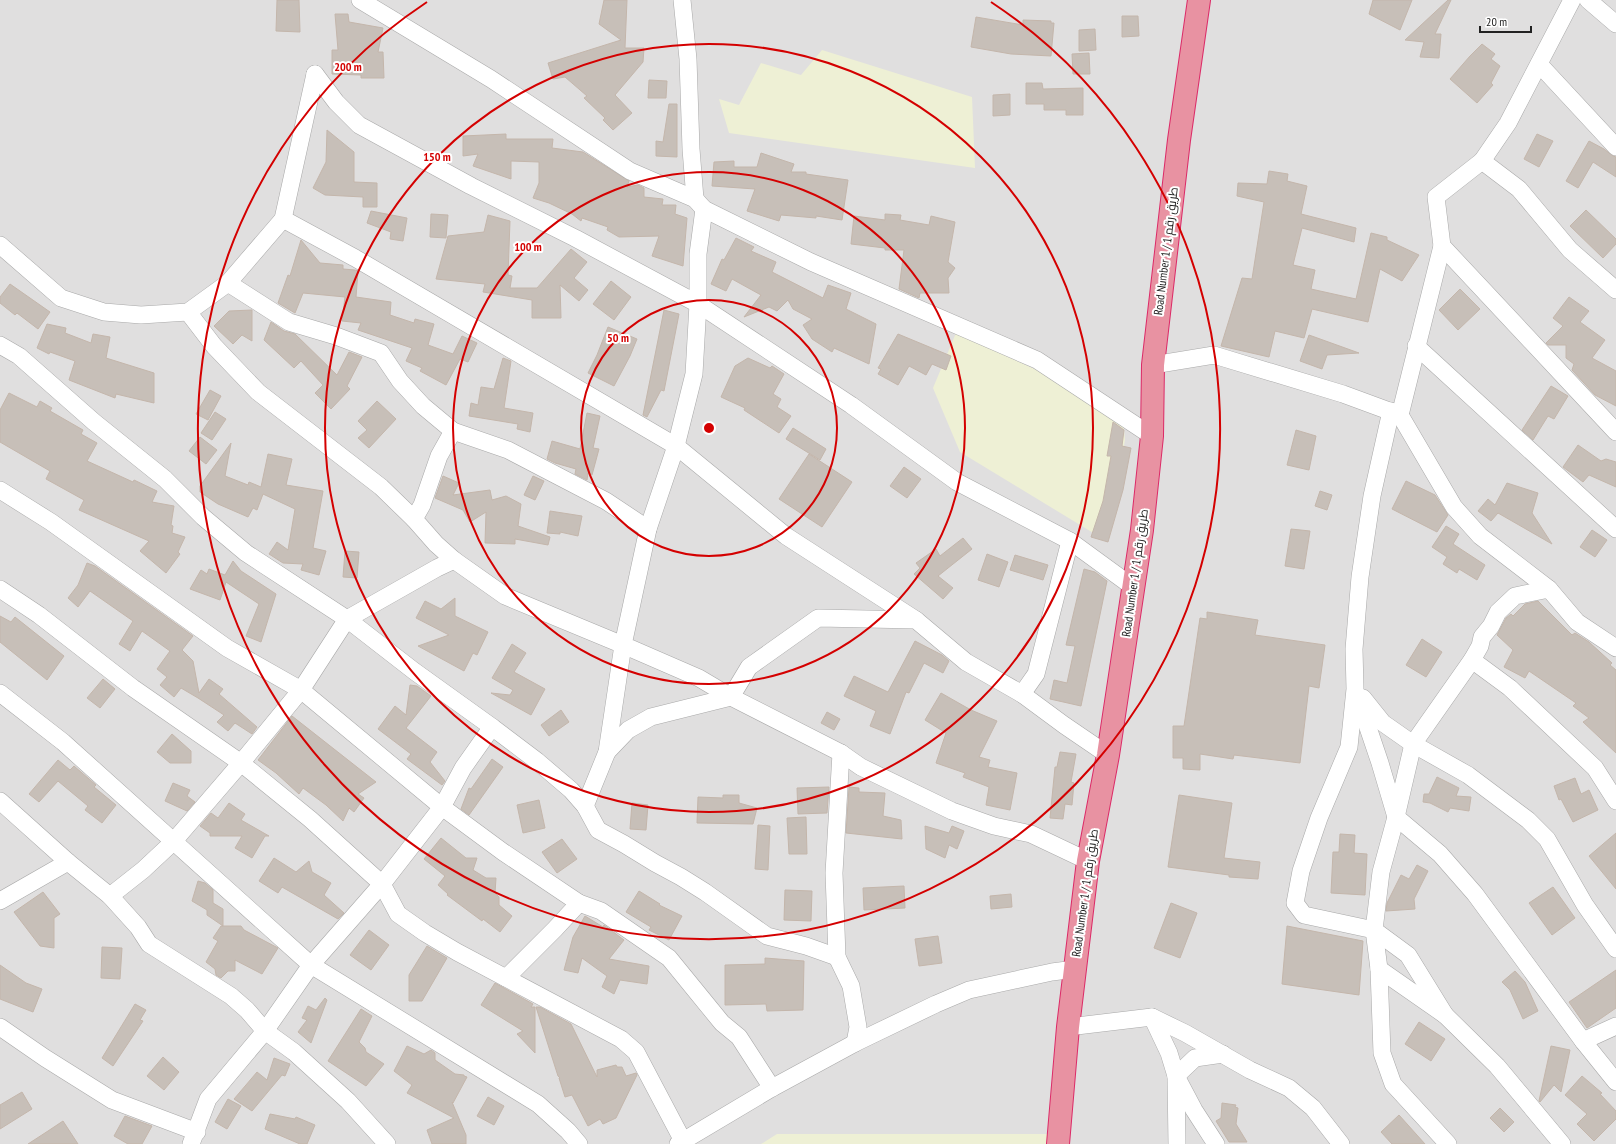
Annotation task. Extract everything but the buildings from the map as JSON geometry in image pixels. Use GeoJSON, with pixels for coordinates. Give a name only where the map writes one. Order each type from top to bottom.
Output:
{"type":"FeatureCollection","features":[{"type":"Feature","properties":{"kind":"highway","name":"Road Number 1 / طريق رقم 1"},"geometry":{"type":"LineString","coordinates":[[1058,1144],[1068,1027],[1088,861],[1108,755],[1142,530],[1152,436],[1153,365],[1179,140],[1198,10]]}},
{"type":"Feature","properties":{"kind":"street"},"geometry":{"type":"LineString","coordinates":[[360,0],[491,79],[630,171],[700,204],[811,262],[1037,360],[1152,436]]}},
{"type":"Feature","properties":{"kind":"street"},"geometry":{"type":"LineString","coordinates":[[585,806],[607,752],[623,645],[648,529],[676,446],[694,374],[698,304],[700,204],[691,149],[688,59],[682,0]]}},
{"type":"Feature","properties":{"kind":"street"},"geometry":{"type":"LineString","coordinates":[[1189,0],[1198,10]]}},
{"type":"Feature","properties":{"kind":"street"},"geometry":{"type":"LineString","coordinates":[[1445,1015],[1408,955],[1374,930],[1304,916],[1295,903],[1303,864],[1319,818],[1349,747],[1355,689],[1354,649],[1360,577],[1372,496],[1395,413],[1416,346],[1442,246],[1436,197],[1482,162],[1508,123],[1572,0]]}},
{"type":"Feature","properties":{"kind":"street"},"geometry":{"type":"LineString","coordinates":[[1588,0],[1616,24]]}},
{"type":"Feature","properties":{"kind":"street"},"geometry":{"type":"LineString","coordinates":[[1539,64],[1616,147]]}},
{"type":"Feature","properties":{"kind":"street"},"geometry":{"type":"LineString","coordinates":[[0,245],[61,298],[104,312],[141,315],[188,312],[228,283],[282,219],[315,74],[336,102],[359,125],[471,186],[575,238],[698,304],[852,405],[957,482],[1070,541],[1133,587]]}},
{"type":"Feature","properties":{"kind":"street"},"geometry":{"type":"LineString","coordinates":[[1482,162],[1519,189],[1570,250],[1616,290]]}},
{"type":"Feature","properties":{"kind":"street"},"geometry":{"type":"LineString","coordinates":[[282,219],[355,258],[676,446],[786,536],[916,620],[966,662],[1022,694],[1108,755]]}},
{"type":"Feature","properties":{"kind":"street"},"geometry":{"type":"LineString","coordinates":[[1442,246],[1616,432]]}},
{"type":"Feature","properties":{"kind":"street"},"geometry":{"type":"LineString","coordinates":[[228,283],[289,322],[336,336],[381,353],[400,382],[423,406],[453,431],[508,450],[606,501],[648,529]]}},
{"type":"Feature","properties":{"kind":"street"},"geometry":{"type":"LineString","coordinates":[[188,312],[214,346],[258,392],[381,487],[414,519],[436,544],[454,560],[505,596],[699,678],[731,697],[841,753],[861,767],[952,811],[994,826],[1031,834],[1088,861]]}},
{"type":"Feature","properties":{"kind":"street"},"geometry":{"type":"LineString","coordinates":[[0,345],[19,356],[94,422],[165,479],[203,517],[246,553],[347,619],[414,671],[492,726],[547,769],[571,790],[585,806],[598,830],[687,881],[767,936],[806,946],[837,957]]}},
{"type":"Feature","properties":{"kind":"street"},"geometry":{"type":"LineString","coordinates":[[1416,346],[1616,529]]}},
{"type":"Feature","properties":{"kind":"street"},"geometry":{"type":"LineString","coordinates":[[1153,365],[1214,356],[1343,394],[1395,413],[1454,507],[1480,536],[1549,589],[1577,622],[1616,648]]}},
{"type":"Feature","properties":{"kind":"street"},"geometry":{"type":"LineString","coordinates":[[414,519],[422,505],[439,456],[453,431]]}},
{"type":"Feature","properties":{"kind":"street"},"geometry":{"type":"LineString","coordinates":[[0,490],[51,522],[227,648],[301,690],[442,807],[503,852],[579,903],[601,911],[669,958],[722,1023],[739,1037],[772,1088]]}},
{"type":"Feature","properties":{"kind":"street"},"geometry":{"type":"LineString","coordinates":[[1022,694],[1036,674],[1070,541]]}},
{"type":"Feature","properties":{"kind":"street"},"geometry":{"type":"LineString","coordinates":[[110,896],[143,870],[172,842],[241,763],[301,690],[347,619],[437,568],[454,560]]}},
{"type":"Feature","properties":{"kind":"street"},"geometry":{"type":"LineString","coordinates":[[0,589],[40,615],[133,688],[241,763],[310,819],[382,884],[398,914],[451,948],[621,1039],[636,1052],[680,1143],[772,1088],[855,1043],[936,1004],[969,990],[1052,972],[1075,970]]}},
{"type":"Feature","properties":{"kind":"street"},"geometry":{"type":"LineString","coordinates":[[1448,1144],[1394,1084],[1382,1053],[1379,970],[1374,930],[1381,872],[1396,817],[1413,744],[1472,660],[1480,646],[1482,637],[1491,626],[1498,612],[1515,596],[1549,589]]}},
{"type":"Feature","properties":{"kind":"street"},"geometry":{"type":"LineString","coordinates":[[607,752],[628,730],[651,717],[731,697],[749,667],[818,618],[916,620]]}},
{"type":"Feature","properties":{"kind":"street"},"geometry":{"type":"LineString","coordinates":[[1472,660],[1510,688],[1595,768],[1616,801]]}},
{"type":"Feature","properties":{"kind":"street"},"geometry":{"type":"LineString","coordinates":[[1355,689],[1382,723],[1413,744],[1468,775],[1528,820],[1547,839],[1585,905],[1616,949]]}},
{"type":"Feature","properties":{"kind":"street"},"geometry":{"type":"LineString","coordinates":[[1355,689],[1380,763],[1396,817],[1440,854],[1475,894],[1583,1041],[1616,1082]]}},
{"type":"Feature","properties":{"kind":"street"},"geometry":{"type":"LineString","coordinates":[[0,693],[63,742],[172,842],[311,965],[538,1104],[568,1131],[579,1144]]}},
{"type":"Feature","properties":{"kind":"street"},"geometry":{"type":"LineString","coordinates":[[0,1027],[45,1058],[112,1100],[194,1138],[208,1099],[265,1031],[311,965],[382,884],[442,807],[463,768],[492,726]]}},
{"type":"Feature","properties":{"kind":"street"},"geometry":{"type":"LineString","coordinates":[[841,753],[834,873],[837,957],[852,986],[858,1027],[855,1043]]}},
{"type":"Feature","properties":{"kind":"street"},"geometry":{"type":"LineString","coordinates":[[0,801],[68,862],[110,896],[138,927],[149,944],[231,996],[247,1010],[265,1031],[294,1052],[348,1101],[387,1144]]}},
{"type":"Feature","properties":{"kind":"street"},"geometry":{"type":"LineString","coordinates":[[0,901],[68,862]]}},
{"type":"Feature","properties":{"kind":"street"},"geometry":{"type":"LineString","coordinates":[[506,978],[579,903]]}},
{"type":"Feature","properties":{"kind":"street"},"geometry":{"type":"LineString","coordinates":[[1379,970],[1445,1015],[1497,1066],[1562,1144]]}},
{"type":"Feature","properties":{"kind":"street"},"geometry":{"type":"LineString","coordinates":[[1152,1017],[1169,1053],[1176,1076],[1194,1110],[1216,1144]]}},
{"type":"Feature","properties":{"kind":"street"},"geometry":{"type":"LineString","coordinates":[[1068,1027],[1152,1017],[1186,1032],[1250,1070],[1289,1088],[1314,1108],[1341,1144]]}},
{"type":"Feature","properties":{"kind":"street"},"geometry":{"type":"LineString","coordinates":[[1583,1041],[1616,1026]]}},
{"type":"Feature","properties":{"kind":"street"},"geometry":{"type":"LineString","coordinates":[[1177,1144],[1176,1076],[1195,1058],[1223,1054]]}},
{"type":"Feature","properties":{"kind":"shaded area"},"geometry":{"type":"Polygon","coordinates":[[[0,0],[1616,0],[1616,1144],[0,1144],[0,0]]]}},
{"type":"Feature","properties":{"kind":"green space"},"geometry":{"type":"Polygon","coordinates":[[[822,50],[972,97],[975,168],[729,133],[719,99],[739,105],[761,63],[801,75],[822,50]]]}},
{"type":"Feature","properties":{"kind":"green space"},"geometry":{"type":"Polygon","coordinates":[[[956,333],[1122,409],[1125,440],[1119,476],[1095,534],[960,452],[933,388],[956,333]]]}},
{"type":"Feature","properties":{"kind":"green space"},"geometry":{"type":"Polygon","coordinates":[[[777,1134],[1047,1134],[1047,1144],[761,1144],[777,1134]]]}}]}
